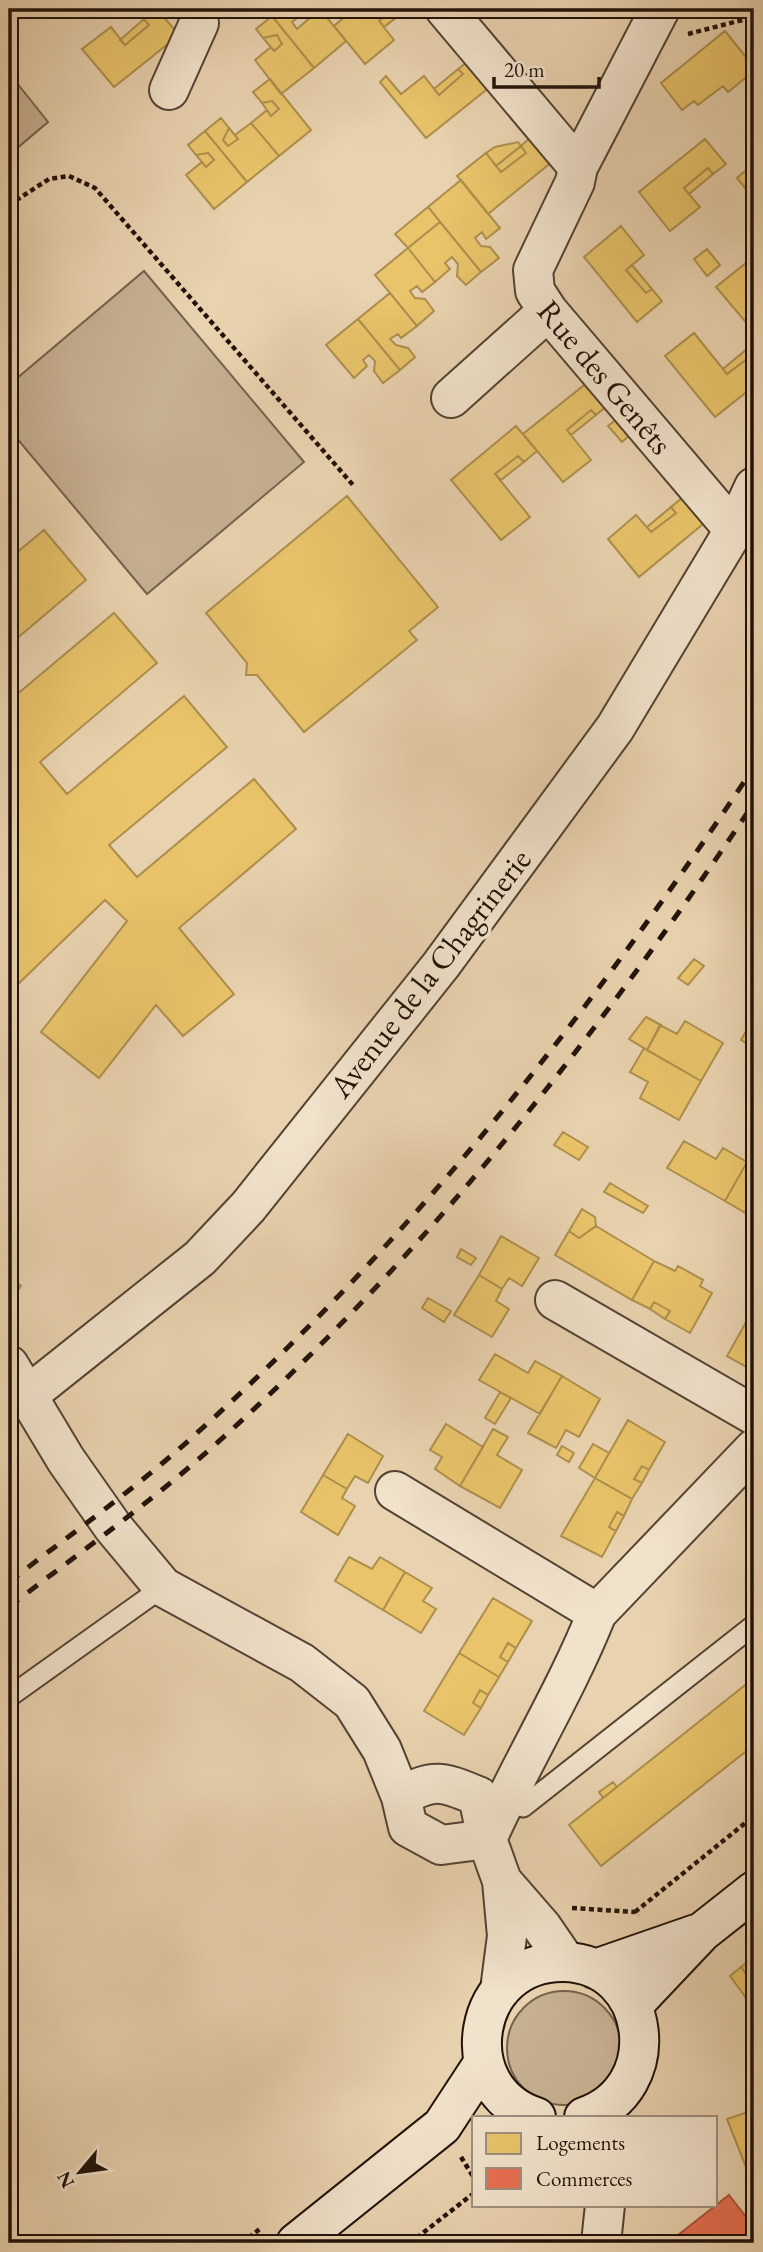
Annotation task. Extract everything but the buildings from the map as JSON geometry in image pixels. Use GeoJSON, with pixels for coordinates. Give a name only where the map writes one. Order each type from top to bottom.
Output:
{"type":"FeatureCollection","features":[{"type":"Feature","properties":{"kind":"street"},"geometry":{"type":"LineString","coordinates":[[445,9],[578,167]]}},
{"type":"Feature","properties":{"kind":"street","name":"Rue des Genêts"},"geometry":{"type":"LineString","coordinates":[[660,9],[578,167],[575,181],[533,270],[535,291],[548,311],[734,530]]}},
{"type":"Feature","properties":{"kind":"street"},"geometry":{"type":"LineString","coordinates":[[169,90],[197,14]]}},
{"type":"Feature","properties":{"kind":"street"},"geometry":{"type":"LineString","coordinates":[[451,398],[548,311]]}},
{"type":"Feature","properties":{"kind":"street","name":"Avenue de la Chagrinerie"},"geometry":{"type":"LineString","coordinates":[[18,1380],[200,1258],[248,1207],[440,965],[615,728],[734,530],[754,487]]}},
{"type":"Feature","properties":{"kind":"street"},"geometry":{"type":"LineString","coordinates":[[555,1300],[754,1415]]}},
{"type":"Feature","properties":{"kind":"street"},"geometry":{"type":"LineString","coordinates":[[18,1380],[66,1460],[101,1511],[163,1587],[302,1662],[352,1702],[382,1750],[401,1797],[408,1827],[441,1845],[487,1839]]}},
{"type":"Feature","properties":{"kind":"street"},"geometry":{"type":"LineString","coordinates":[[487,1839],[583,1648],[597,1613],[754,1449]]}},
{"type":"Feature","properties":{"kind":"street"},"geometry":{"type":"LineString","coordinates":[[395,1491],[597,1613]]}},
{"type":"Feature","properties":{"kind":"street"},"geometry":{"type":"LineString","coordinates":[[401,1797],[425,1782],[447,1783],[478,1796],[487,1839],[502,1881],[507,1936],[500,1990],[483,2024],[481,2043],[491,2081],[512,2115]]}},
{"type":"Feature","properties":{"kind":"street"},"geometry":{"type":"LineString","coordinates":[[502,1881],[580,1965],[610,1979],[632,2006],[640,2043],[631,2080],[618,2106],[608,2106],[586,2116]]}},
{"type":"Feature","properties":{"kind":"street"},"geometry":{"type":"LineString","coordinates":[[632,2006],[702,1932],[754,1891]]}},
{"type":"Feature","properties":{"kind":"street"},"geometry":{"type":"LineString","coordinates":[[500,1990],[529,1968],[580,1965],[702,1932]]}},
{"type":"Feature","properties":{"kind":"street"},"geometry":{"type":"LineString","coordinates":[[296,2243],[458,2123],[484,2062]]}},
{"type":"Feature","properties":{"kind":"street"},"geometry":{"type":"LineString","coordinates":[[601,2243],[605,2206]]}},
{"type":"Feature","properties":{"kind":"lane"},"geometry":{"type":"LineString","coordinates":[[9,1696],[163,1587]]}},
{"type":"Feature","properties":{"kind":"lane"},"geometry":{"type":"LineString","coordinates":[[504,1801],[523,1807],[754,1625]]}},
{"type":"Feature","properties":{"kind":"path"},"geometry":{"type":"LineString","coordinates":[[640,47],[754,17]]}},
{"type":"Feature","properties":{"kind":"path"},"geometry":{"type":"LineString","coordinates":[[9,205],[49,179],[69,176],[94,188],[353,485]]}},
{"type":"Feature","properties":{"kind":"path"},"geometry":{"type":"LineString","coordinates":[[635,1912],[754,1816]]}},
{"type":"Feature","properties":{"kind":"path"},"geometry":{"type":"LineString","coordinates":[[410,2243],[472,2195]]}},
{"type":"Feature","properties":{"kind":"shaded area"},"geometry":{"type":"Polygon","coordinates":[[[9,73],[48,122],[9,155],[9,73]]]}},
{"type":"Feature","properties":{"kind":"shaded area"},"geometry":{"type":"Polygon","coordinates":[[[144,271],[304,462],[147,594],[9,429],[9,385],[144,271]]]}},
{"type":"Feature","properties":{"kind":"shaded area"},"geometry":{"type":"Polygon","coordinates":[[[564,1991],[586,1995],[604,2008],[617,2026],[621,2048],[617,2070],[604,2088],[586,2101],[564,2105],[542,2101],[524,2088],[511,2070],[507,2048],[511,2026],[524,2008],[542,1995],[564,1991]]]}},
{"type":"Feature","properties":{"kind":"railway"},"geometry":{"type":"LineString","coordinates":[[9,1582],[175,1453],[277,1358],[353,1281],[426,1201],[564,1033],[630,946],[754,767]]}},
{"type":"Feature","properties":{"kind":"railway"},"geometry":{"type":"LineString","coordinates":[[9,1607],[185,1471],[287,1378],[362,1302],[502,1144],[568,1061],[632,976],[754,803]]}}]}
